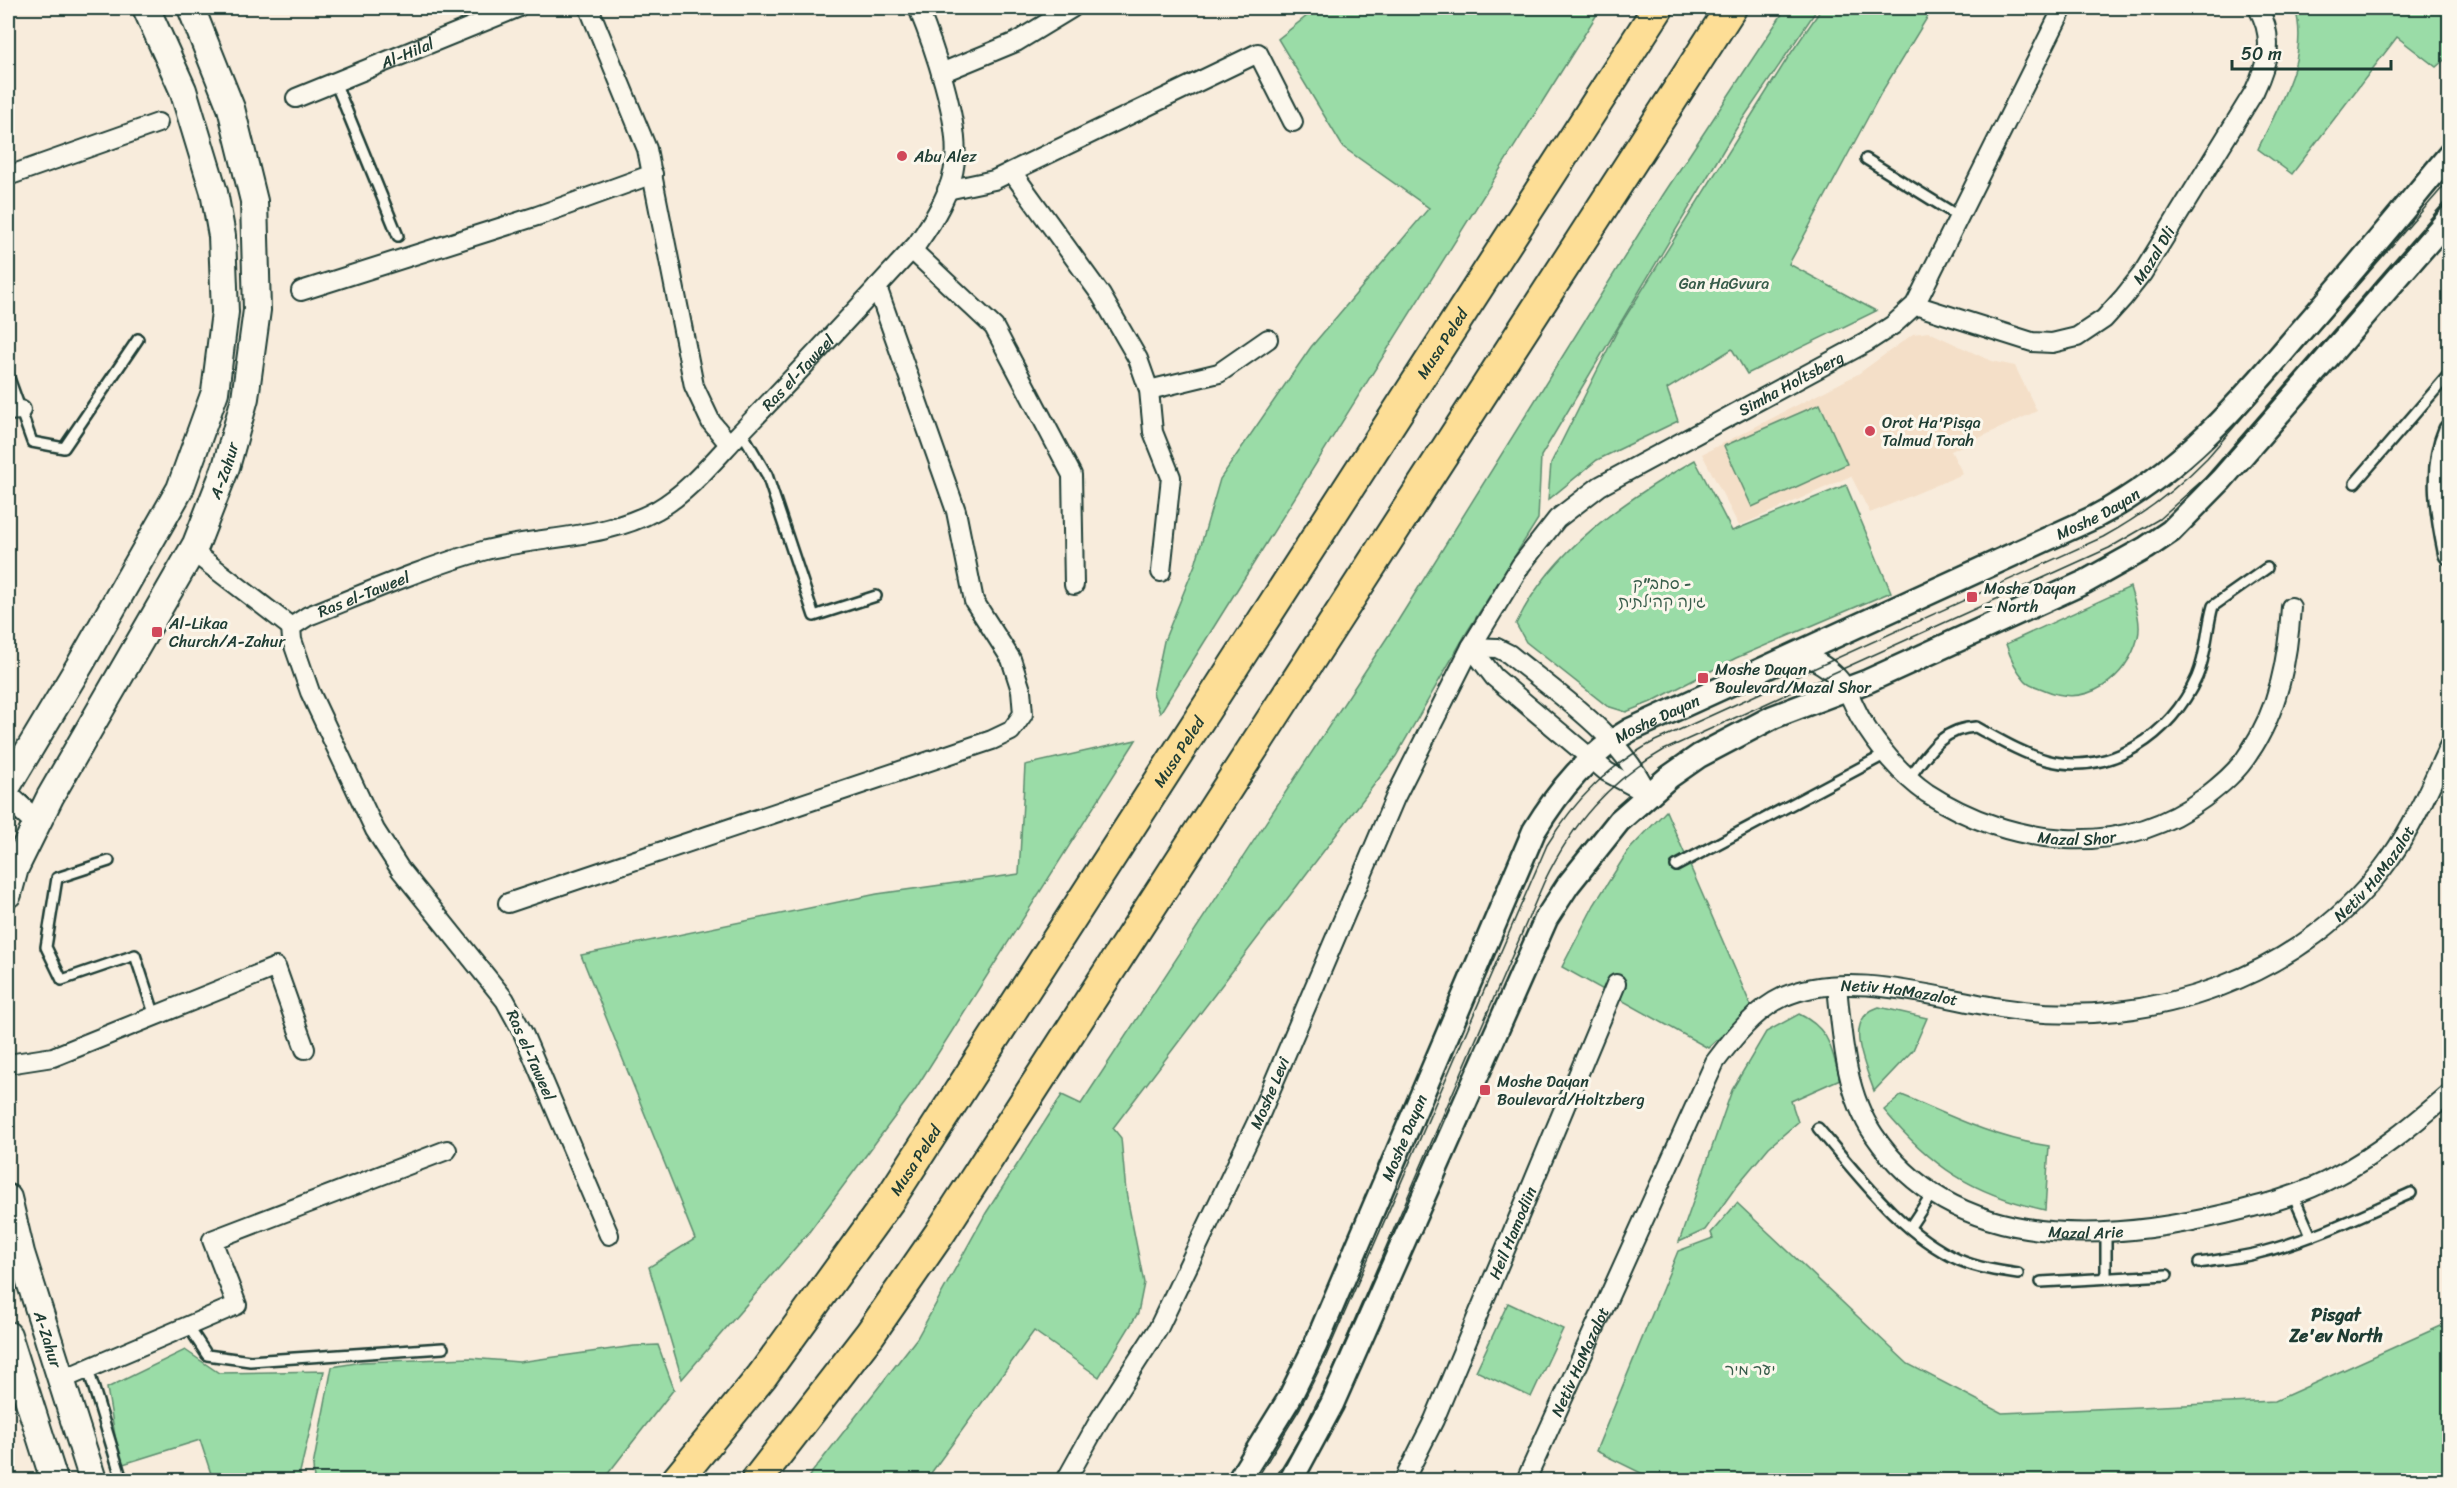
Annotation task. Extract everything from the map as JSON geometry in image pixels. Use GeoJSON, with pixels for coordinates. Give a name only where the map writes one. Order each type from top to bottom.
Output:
{"type":"FeatureCollection","features":[{"type":"Feature","properties":{"kind":"highway","name":"Musa Peled"},"geometry":{"type":"LineString","coordinates":[[677,1480],[775,1359],[890,1198],[1658,8]]}},
{"type":"Feature","properties":{"kind":"highway"},"geometry":{"type":"LineString","coordinates":[[757,1480],[870,1335],[940,1233],[1731,8]]}},
{"type":"Feature","properties":{"kind":"main road","name":"A-Zahur"},"geometry":{"type":"LineString","coordinates":[[8,785],[81,663],[180,489],[215,392],[225,312],[222,236],[214,192],[183,90],[146,8]]}},
{"type":"Feature","properties":{"kind":"main road","name":"A-Zahur"},"geometry":{"type":"LineString","coordinates":[[8,894],[15,868],[38,823],[192,551],[226,467],[240,418],[257,310],[254,201],[231,108],[191,8]]}},
{"type":"Feature","properties":{"kind":"main road"},"geometry":{"type":"LineString","coordinates":[[8,750],[39,730]]}},
{"type":"Feature","properties":{"kind":"main road","name":"A-Zahur"},"geometry":{"type":"LineString","coordinates":[[8,1197],[21,1253],[93,1480]]}},
{"type":"Feature","properties":{"kind":"main road"},"geometry":{"type":"LineString","coordinates":[[8,1335],[54,1480]]}},
{"type":"Feature","properties":{"kind":"street","name":"Al-Hilal"},"geometry":{"type":"LineString","coordinates":[[296,98],[518,8]]}},
{"type":"Feature","properties":{"kind":"street"},"geometry":{"type":"LineString","coordinates":[[589,8],[647,149],[694,386],[711,422],[735,438]]}},
{"type":"Feature","properties":{"kind":"street"},"geometry":{"type":"LineString","coordinates":[[918,8],[941,73],[1016,42],[1072,8]]}},
{"type":"Feature","properties":{"kind":"street","name":"Simha Holtsberg"},"geometry":{"type":"LineString","coordinates":[[1447,694],[1471,647],[1531,551],[1557,519],[1577,501],[1634,465],[1867,342],[1893,325],[1915,305],[2062,8]]}},
{"type":"Feature","properties":{"kind":"street","name":"Mazal Dli"},"geometry":{"type":"LineString","coordinates":[[1915,305],[2032,342],[2052,343],[2077,337],[2104,319],[2142,274],[2254,92],[2266,65],[2270,45],[2267,27],[2258,8]]}},
{"type":"Feature","properties":{"kind":"street"},"geometry":{"type":"LineString","coordinates":[[947,190],[994,180],[1258,52],[1293,122]]}},
{"type":"Feature","properties":{"kind":"street","name":"Ras el-Taweel"},"geometry":{"type":"LineString","coordinates":[[609,1235],[523,1033],[505,1000],[400,869],[375,830],[310,692],[292,640],[291,627],[308,616],[416,573],[487,550],[590,533],[632,521],[658,509],[682,492],[912,250],[931,224],[947,190],[956,160],[952,126],[941,73]]}},
{"type":"Feature","properties":{"kind":"street"},"geometry":{"type":"LineString","coordinates":[[8,176],[158,123]]}},
{"type":"Feature","properties":{"kind":"street","name":"Moshe Dayan"},"geometry":{"type":"LineString","coordinates":[[1239,1480],[1289,1399],[1319,1336],[1534,831],[1561,791],[1590,758],[1613,740],[1798,652],[2095,517],[2131,498],[2173,468],[2247,394],[2450,154]]}},
{"type":"Feature","properties":{"kind":"street"},"geometry":{"type":"LineString","coordinates":[[1012,172],[1101,295],[1138,359],[1149,390],[1153,432],[1171,477],[1161,572]]}},
{"type":"Feature","properties":{"kind":"street"},"geometry":{"type":"LineString","coordinates":[[301,291],[537,216],[653,174]]}},
{"type":"Feature","properties":{"kind":"street"},"geometry":{"type":"LineString","coordinates":[[1292,1480],[1336,1394],[1546,919],[1591,854],[1619,820],[1648,794],[1699,756],[1731,738],[1773,717],[1847,689],[2085,582],[2146,548],[2171,531],[2222,479],[2450,217]]}},
{"type":"Feature","properties":{"kind":"street"},"geometry":{"type":"LineString","coordinates":[[912,250],[994,327],[1072,475],[1074,585]]}},
{"type":"Feature","properties":{"kind":"street"},"geometry":{"type":"LineString","coordinates":[[508,903],[992,740],[1011,731],[1023,714],[1021,690],[1011,659],[974,601],[956,511],[877,287]]}},
{"type":"Feature","properties":{"kind":"street"},"geometry":{"type":"LineString","coordinates":[[1149,390],[1219,373],[1268,339]]}},
{"type":"Feature","properties":{"kind":"street"},"geometry":{"type":"LineString","coordinates":[[2450,431],[2442,460],[2442,493],[2450,553]]}},
{"type":"Feature","properties":{"kind":"street"},"geometry":{"type":"LineString","coordinates":[[192,551],[291,627]]}},
{"type":"Feature","properties":{"kind":"street","name":"Mazal Shor"},"geometry":{"type":"LineString","coordinates":[[1798,652],[1823,665],[1847,689],[1862,721],[1886,754],[1909,778],[1957,810],[1990,825],[2030,836],[2096,840],[2159,823],[2189,809],[2213,791],[2249,754],[2273,706],[2283,673],[2289,646],[2291,607]]}},
{"type":"Feature","properties":{"kind":"street"},"geometry":{"type":"LineString","coordinates":[[1471,647],[1497,648],[1509,654],[1613,740],[1631,762],[1648,794]]}},
{"type":"Feature","properties":{"kind":"street"},"geometry":{"type":"LineString","coordinates":[[1471,647],[1494,677],[1590,758],[1618,780],[1648,794]]}},
{"type":"Feature","properties":{"kind":"street","name":"Moshe Levi"},"geometry":{"type":"LineString","coordinates":[[1066,1480],[1100,1419],[1158,1329],[1256,1124],[1395,798],[1447,694]]}},
{"type":"Feature","properties":{"kind":"street","name":"Netiv HaMazalot"},"geometry":{"type":"LineString","coordinates":[[1526,1480],[1715,1062],[1746,1025],[1783,997],[1805,990],[1837,986],[1896,989],[2008,1009],[2057,1014],[2153,1006],[2234,982],[2274,963],[2298,947],[2340,913],[2368,885],[2391,857],[2414,820],[2450,744]]}},
{"type":"Feature","properties":{"kind":"street"},"geometry":{"type":"LineString","coordinates":[[8,796],[38,823]]}},
{"type":"Feature","properties":{"kind":"street"},"geometry":{"type":"LineString","coordinates":[[8,818],[38,823]]}},
{"type":"Feature","properties":{"kind":"street"},"geometry":{"type":"LineString","coordinates":[[8,1064],[53,1057],[276,967],[306,1049]]}},
{"type":"Feature","properties":{"kind":"street","name":"Heil Hamodiin"},"geometry":{"type":"LineString","coordinates":[[1404,1480],[1434,1420],[1616,984]]}},
{"type":"Feature","properties":{"kind":"street","name":"Mazal Arie"},"geometry":{"type":"LineString","coordinates":[[1837,986],[1846,1059],[1861,1110],[1873,1133],[1890,1157],[1914,1179],[1947,1202],[1986,1220],[2020,1228],[2055,1233],[2106,1232],[2191,1222],[2293,1195],[2337,1176],[2416,1121],[2450,1093]]}},
{"type":"Feature","properties":{"kind":"street"},"geometry":{"type":"LineString","coordinates":[[61,1380],[237,1305],[212,1240],[447,1150]]}},
{"type":"Feature","properties":{"kind":"lane"},"geometry":{"type":"LineString","coordinates":[[335,82],[398,236]]}},
{"type":"Feature","properties":{"kind":"lane"},"geometry":{"type":"LineString","coordinates":[[1866,159],[1958,216]]}},
{"type":"Feature","properties":{"kind":"lane"},"geometry":{"type":"LineString","coordinates":[[8,375],[14,411],[32,442],[64,447],[138,339]]}},
{"type":"Feature","properties":{"kind":"lane"},"geometry":{"type":"LineString","coordinates":[[2355,483],[2450,373]]}},
{"type":"Feature","properties":{"kind":"lane"},"geometry":{"type":"LineString","coordinates":[[735,438],[767,475],[814,616],[876,596]]}},
{"type":"Feature","properties":{"kind":"lane"},"geometry":{"type":"LineString","coordinates":[[1909,778],[1937,741],[1952,731],[1964,728],[1976,727],[2045,760],[2068,764],[2089,764],[2114,758],[2133,749],[2169,721],[2187,697],[2205,652],[2213,606],[2266,568]]}},
{"type":"Feature","properties":{"kind":"lane"},"geometry":{"type":"LineString","coordinates":[[1676,866],[1886,754]]}},
{"type":"Feature","properties":{"kind":"lane"},"geometry":{"type":"LineString","coordinates":[[109,861],[57,878],[46,947],[62,980],[135,955],[155,1016]]}},
{"type":"Feature","properties":{"kind":"lane"},"geometry":{"type":"LineString","coordinates":[[1818,1128],[1869,1189],[1910,1227],[1959,1260],[1984,1268],[2018,1274]]}},
{"type":"Feature","properties":{"kind":"lane"},"geometry":{"type":"LineString","coordinates":[[1910,1227],[1933,1192]]}},
{"type":"Feature","properties":{"kind":"lane"},"geometry":{"type":"LineString","coordinates":[[2199,1263],[2253,1254],[2311,1236],[2411,1193]]}},
{"type":"Feature","properties":{"kind":"lane"},"geometry":{"type":"LineString","coordinates":[[2293,1195],[2311,1236]]}},
{"type":"Feature","properties":{"kind":"lane"},"geometry":{"type":"LineString","coordinates":[[2106,1232],[2106,1278]]}},
{"type":"Feature","properties":{"kind":"lane"},"geometry":{"type":"LineString","coordinates":[[2041,1282],[2167,1275]]}},
{"type":"Feature","properties":{"kind":"lane"},"geometry":{"type":"LineString","coordinates":[[188,1326],[207,1355],[250,1361],[443,1348]]}},
{"type":"Feature","properties":{"kind":"lane"},"geometry":{"type":"LineString","coordinates":[[87,1369],[122,1480]]}},
{"type":"Feature","properties":{"kind":"shaded area","name":"Orot Ha'Pisga Talmud Torah"},"geometry":{"type":"Polygon","coordinates":[[[1929,332],[1991,361],[2015,366],[2037,411],[1951,451],[1963,474],[1870,513],[1851,476],[1739,526],[1702,454],[1858,374],[1913,334],[1929,332]]]}},
{"type":"Feature","properties":{"kind":"green space"},"geometry":{"type":"Polygon","coordinates":[[[1317,8],[1601,8],[1160,713],[1153,693],[1164,641],[1196,562],[1220,479],[1311,347],[1429,208],[1343,147],[1278,39],[1317,8]]]}},
{"type":"Feature","properties":{"kind":"green space"},"geometry":{"type":"Polygon","coordinates":[[[1786,8],[1818,8],[1736,129],[1541,456],[1538,519],[1467,632],[1396,756],[1113,1128],[1121,1138],[1126,1192],[1144,1283],[1138,1313],[1099,1377],[1034,1331],[926,1480],[806,1480],[917,1338],[986,1213],[1062,1095],[1081,1104],[1394,627],[1663,195],[1786,8]]]}},
{"type":"Feature","properties":{"kind":"green space","name":"Gan HaGvura"},"geometry":{"type":"Polygon","coordinates":[[[1822,8],[1933,8],[1881,93],[1789,264],[1876,311],[1747,374],[1732,349],[1667,389],[1678,421],[1597,460],[1548,500],[1551,463],[1619,327],[1787,59],[1822,8]]]}},
{"type":"Feature","properties":{"kind":"green space"},"geometry":{"type":"Polygon","coordinates":[[[2295,8],[2449,8],[2450,55],[2436,67],[2397,37],[2292,174],[2258,149],[2283,98],[2295,63],[2299,27],[2295,8]]]}},
{"type":"Feature","properties":{"kind":"green space"},"geometry":{"type":"Polygon","coordinates":[[[1820,404],[1847,464],[1752,507],[1724,446],[1820,404]]]}},
{"type":"Feature","properties":{"kind":"green space","name":"סחב\"ק - גינה קהילתית"},"geometry":{"type":"Polygon","coordinates":[[[1695,460],[1732,531],[1846,485],[1891,592],[1736,658],[1651,702],[1626,712],[1607,706],[1526,642],[1516,624],[1531,597],[1549,572],[1570,550],[1617,510],[1695,460]]]}},
{"type":"Feature","properties":{"kind":"green space"},"geometry":{"type":"Polygon","coordinates":[[[2130,587],[2138,618],[2138,637],[2125,666],[2115,677],[2090,692],[2061,695],[2031,685],[2018,672],[2006,644],[2130,587]]]}},
{"type":"Feature","properties":{"kind":"green space"},"geometry":{"type":"Polygon","coordinates":[[[1136,740],[916,1088],[809,1232],[682,1379],[649,1267],[695,1239],[581,955],[877,894],[1019,874],[1025,765],[1136,740]]]}},
{"type":"Feature","properties":{"kind":"green space"},"geometry":{"type":"Polygon","coordinates":[[[1666,811],[1752,1008],[1708,1048],[1562,967],[1594,905],[1628,851],[1666,811]]]}},
{"type":"Feature","properties":{"kind":"green space"},"geometry":{"type":"Polygon","coordinates":[[[1879,1007],[1927,1018],[1913,1050],[1874,1091],[1862,1056],[1859,1032],[1861,1021],[1868,1013],[1879,1007]]]}},
{"type":"Feature","properties":{"kind":"green space"},"geometry":{"type":"Polygon","coordinates":[[[1799,1014],[1817,1026],[1828,1040],[1840,1079],[1791,1101],[1798,1122],[1769,1147],[1738,1184],[1705,1230],[1679,1242],[1732,1090],[1766,1032],[1799,1014]]]}},
{"type":"Feature","properties":{"kind":"green space"},"geometry":{"type":"Polygon","coordinates":[[[1902,1095],[1992,1132],[2049,1146],[2045,1210],[1996,1196],[1955,1175],[1937,1162],[1901,1130],[1884,1110],[1902,1095]]]}},
{"type":"Feature","properties":{"kind":"green space","name":"יער מיר"},"geometry":{"type":"Polygon","coordinates":[[[1737,1203],[1908,1364],[2002,1413],[2275,1401],[2441,1326],[2449,1320],[2449,1480],[1655,1480],[1596,1451],[1678,1251],[1713,1238],[1711,1233],[1737,1203]]]}},
{"type":"Feature","properties":{"kind":"green space"},"geometry":{"type":"Polygon","coordinates":[[[1508,1303],[1563,1329],[1531,1397],[1476,1371],[1508,1303]]]}},
{"type":"Feature","properties":{"kind":"green space"},"geometry":{"type":"Polygon","coordinates":[[[658,1345],[674,1389],[603,1480],[314,1480],[313,1466],[332,1367],[362,1362],[470,1358],[519,1362],[634,1346],[658,1345]]]}},
{"type":"Feature","properties":{"kind":"green space"},"geometry":{"type":"Polygon","coordinates":[[[185,1350],[219,1373],[324,1371],[300,1472],[301,1480],[213,1480],[200,1440],[120,1465],[107,1388],[185,1350]]]}},
{"type":"Feature","properties":{"kind":"tram line"},"geometry":{"type":"LineString","coordinates":[[1256,1480],[1300,1408],[1326,1356],[1547,845],[1581,799],[1622,761],[1655,741],[2103,537],[2145,511],[2171,492],[2207,458],[2450,179]]}},
{"type":"Feature","properties":{"kind":"tram line"},"geometry":{"type":"LineString","coordinates":[[1274,1480],[1297,1442],[1332,1372],[1544,882],[1567,841],[1594,806],[1626,776],[1664,750],[2109,548],[2159,519],[2205,478],[2450,196]]}},
{"type":"Feature","properties":{"kind":"place","name":"Abu Alez"},"geometry":{"type":"Point","coordinates":[902,156]}},
{"type":"Feature","properties":{"kind":"place","name":"Orot Ha'Pisga Talmud Torah"},"geometry":{"type":"Point","coordinates":[1870,431]}},
{"type":"Feature","properties":{"kind":"place","name":"Moshe Dayan – North"},"geometry":{"type":"Point","coordinates":[1972,597]}},
{"type":"Feature","properties":{"kind":"place","name":"Al-Likaa Church/A-Zahur"},"geometry":{"type":"Point","coordinates":[157,632]}},
{"type":"Feature","properties":{"kind":"place","name":"Moshe Dayan Boulevard/Mazal Shor"},"geometry":{"type":"Point","coordinates":[1703,678]}},
{"type":"Feature","properties":{"kind":"place","name":"Moshe Dayan Boulevard/Holtzberg"},"geometry":{"type":"Point","coordinates":[1485,1090]}},
{"type":"Feature","properties":{"kind":"district","name":"Pisgat Ze'ev North"},"geometry":{"type":"Point","coordinates":[2336,1325]}}]}
